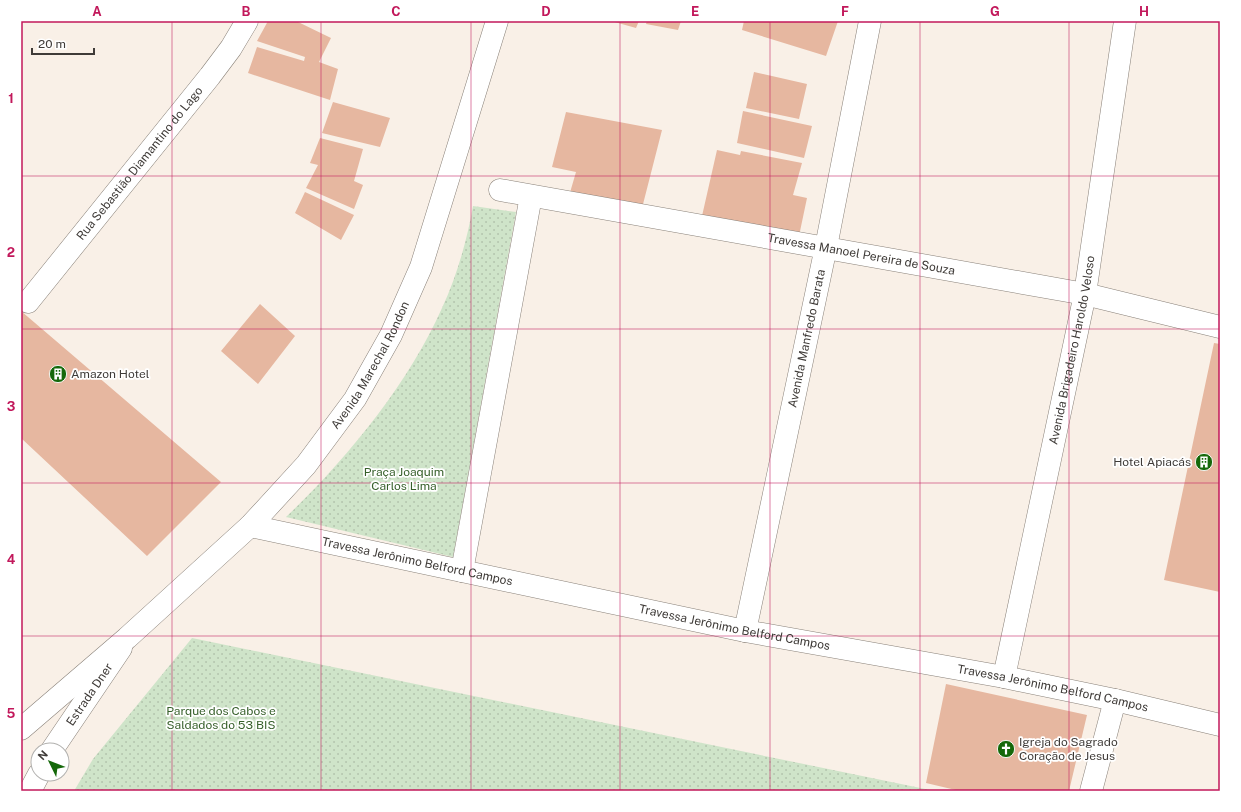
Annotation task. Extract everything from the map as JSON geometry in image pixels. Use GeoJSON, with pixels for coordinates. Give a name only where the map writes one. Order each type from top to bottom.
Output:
{"type":"FeatureCollection","features":[{"type":"Feature","properties":{"kind":"street","name":"Rua Sebastião Diamantino do Lago"},"geometry":{"type":"LineString","coordinates":[[28,302],[210,76],[231,48],[247,21]]}},
{"type":"Feature","properties":{"kind":"street","name":"Avenida Marechal Rondon"},"geometry":{"type":"LineString","coordinates":[[127,638],[250,526],[306,465],[355,400],[391,335],[421,267],[497,21]]}},
{"type":"Feature","properties":{"kind":"street","name":"Avenida Manfredo Barata"},"geometry":{"type":"LineString","coordinates":[[745,631],[826,247],[870,21]]}},
{"type":"Feature","properties":{"kind":"street","name":"Avenida Brigadeiro Haroldo Veloso"},"geometry":{"type":"LineString","coordinates":[[1004,677],[1085,294],[1125,21]]}},
{"type":"Feature","properties":{"kind":"street","name":"Travessa Manoel Pereira de Souza"},"geometry":{"type":"LineString","coordinates":[[500,190],[1085,294],[1220,327]]}},
{"type":"Feature","properties":{"kind":"street"},"geometry":{"type":"LineString","coordinates":[[462,571],[531,196]]}},
{"type":"Feature","properties":{"kind":"street","name":"Travessa Jerônimo Belford Campos"},"geometry":{"type":"LineString","coordinates":[[250,526],[745,631],[1004,677],[1115,700],[1220,725]]}},
{"type":"Feature","properties":{"kind":"street"},"geometry":{"type":"LineString","coordinates":[[21,729],[127,638]]}},
{"type":"Feature","properties":{"kind":"street","name":"Estrada Dner"},"geometry":{"type":"LineString","coordinates":[[57,742],[127,638]]}},
{"type":"Feature","properties":{"kind":"street"},"geometry":{"type":"LineString","coordinates":[[1091,791],[1115,700]]}},
{"type":"Feature","properties":{"kind":"street"},"geometry":{"type":"LineString","coordinates":[[30,791],[35,782]]}},
{"type":"Feature","properties":{"kind":"green space","name":"Praça Joaquim Carlos Lima"},"geometry":{"type":"Polygon","coordinates":[[[473,206],[516,212],[453,557],[286,517],[309,495],[353,446],[394,392],[412,364],[442,308],[457,271],[465,245],[473,206]]]}},
{"type":"Feature","properties":{"kind":"green space","name":"Parque dos Cabos e Saldados do 53 BIS"},"geometry":{"type":"Polygon","coordinates":[[[192,638],[935,791],[74,791],[93,759],[192,638]]]}},
{"type":"Feature","properties":{"kind":"building"},"geometry":{"type":"Polygon","coordinates":[[[268,21],[296,21],[331,38],[319,62],[338,69],[330,100],[248,73],[257,47],[304,61],[305,57],[257,41],[268,21]]]}},
{"type":"Feature","properties":{"kind":"building"},"geometry":{"type":"Polygon","coordinates":[[[611,21],[639,21],[636,28],[611,21]]]}},
{"type":"Feature","properties":{"kind":"building"},"geometry":{"type":"Polygon","coordinates":[[[647,21],[681,21],[678,30],[646,24],[647,21]]]}},
{"type":"Feature","properties":{"kind":"building"},"geometry":{"type":"Polygon","coordinates":[[[744,21],[838,21],[826,56],[742,30],[744,21]]]}},
{"type":"Feature","properties":{"kind":"building"},"geometry":{"type":"Polygon","coordinates":[[[754,72],[807,84],[799,119],[746,108],[754,72]]]}},
{"type":"Feature","properties":{"kind":"building"},"geometry":{"type":"Polygon","coordinates":[[[333,102],[390,118],[380,147],[322,133],[333,102]]]}},
{"type":"Feature","properties":{"kind":"building"},"geometry":{"type":"Polygon","coordinates":[[[743,111],[812,126],[804,158],[737,143],[743,111]]]}},
{"type":"Feature","properties":{"kind":"building"},"geometry":{"type":"Polygon","coordinates":[[[566,112],[662,130],[641,212],[569,196],[576,172],[552,167],[566,112]]]}},
{"type":"Feature","properties":{"kind":"building"},"geometry":{"type":"Polygon","coordinates":[[[320,138],[363,149],[354,181],[363,185],[354,209],[306,188],[318,165],[310,163],[320,138]]]}},
{"type":"Feature","properties":{"kind":"building"},"geometry":{"type":"Polygon","coordinates":[[[717,150],[740,155],[741,151],[802,163],[793,195],[807,198],[799,236],[702,216],[717,150]]]}},
{"type":"Feature","properties":{"kind":"building"},"geometry":{"type":"Polygon","coordinates":[[[305,192],[354,215],[341,240],[295,213],[305,192]]]}},
{"type":"Feature","properties":{"kind":"building"},"geometry":{"type":"Polygon","coordinates":[[[260,304],[295,336],[258,384],[221,351],[260,304]]]}},
{"type":"Feature","properties":{"kind":"building","name":"Amazon Hotel"},"geometry":{"type":"Polygon","coordinates":[[[21,311],[221,482],[147,556],[21,438],[21,311]]]}},
{"type":"Feature","properties":{"kind":"building","name":"Hotel Apiacás"},"geometry":{"type":"Polygon","coordinates":[[[1214,343],[1220,344],[1220,592],[1164,580],[1214,343]]]}},
{"type":"Feature","properties":{"kind":"building","name":"Igreja do Sagrado Coração de Jesus"},"geometry":{"type":"Polygon","coordinates":[[[946,684],[1087,715],[1069,791],[960,791],[926,783],[946,684]]]}},
{"type":"Feature","properties":{"kind":"place","name":"Amazon Hotel"},"geometry":{"type":"Point","coordinates":[58,374]}},
{"type":"Feature","properties":{"kind":"place","name":"Hotel Apiacás"},"geometry":{"type":"Point","coordinates":[1204,462]}},
{"type":"Feature","properties":{"kind":"place","name":"Igreja do Sagrado Coração de Jesus"},"geometry":{"type":"Point","coordinates":[1006,749]}}]}
